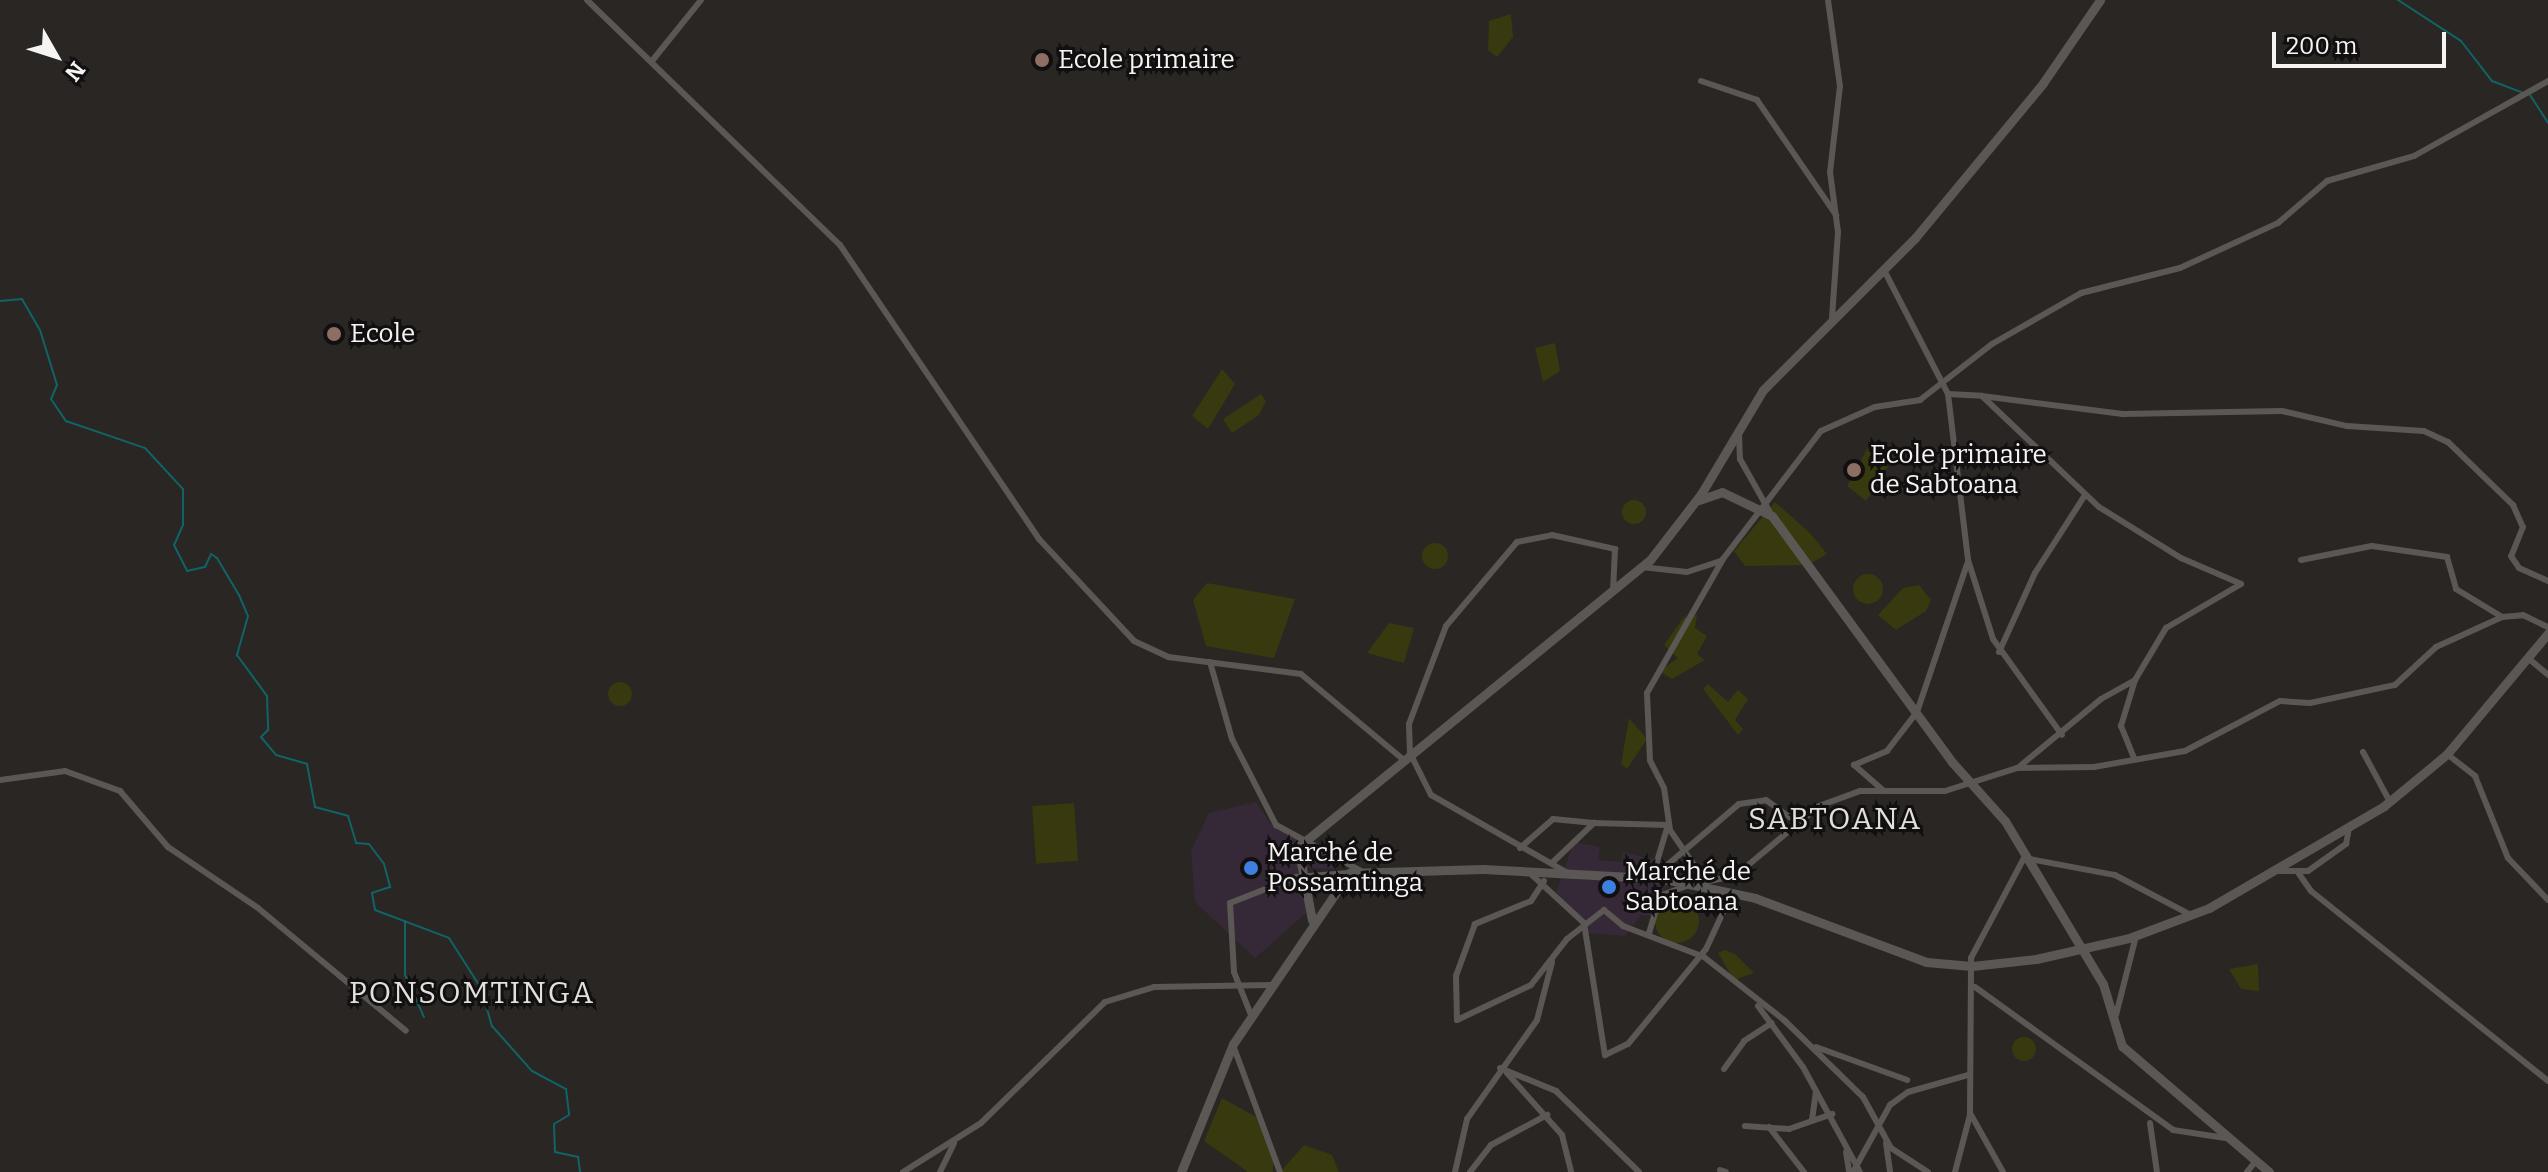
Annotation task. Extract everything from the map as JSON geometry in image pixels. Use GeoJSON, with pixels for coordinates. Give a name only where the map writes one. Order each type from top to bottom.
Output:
{"type":"FeatureCollection","features":[{"type":"Feature","properties":{"kind":"street"},"geometry":{"type":"LineString","coordinates":[[587,0],[840,245],[1039,539],[1127,634],[1152,654],[1301,674],[1407,757],[1431,795],[1520,848],[1553,862],[1572,877]]}},
{"type":"Feature","properties":{"kind":"street"},"geometry":{"type":"LineString","coordinates":[[652,61],[701,0]]}},
{"type":"Feature","properties":{"kind":"street"},"geometry":{"type":"LineString","coordinates":[[1828,0],[1840,69],[1830,172],[1838,218],[1831,322]]}},
{"type":"Feature","properties":{"kind":"street"},"geometry":{"type":"LineString","coordinates":[[1312,920],[1302,899],[1304,876],[1294,855],[1306,839],[1642,567],[1695,502],[1763,390],[1885,272],[2007,131],[2100,0]]}},
{"type":"Feature","properties":{"kind":"street"},"geometry":{"type":"LineString","coordinates":[[1701,81],[1757,100],[1838,218]]}},
{"type":"Feature","properties":{"kind":"street"},"geometry":{"type":"LineString","coordinates":[[1700,883],[1679,853],[1668,825],[1664,788],[1650,760],[1647,693],[1723,559],[1828,426],[1875,407],[1920,400],[1944,381],[2081,293],[2180,268],[2278,223],[2327,181],[2414,156],[2548,81]]}},
{"type":"Feature","properties":{"kind":"street"},"geometry":{"type":"LineString","coordinates":[[1885,272],[1944,381],[1948,394],[1968,560],[1999,652],[2062,735]]}},
{"type":"Feature","properties":{"kind":"street"},"geometry":{"type":"LineString","coordinates":[[1948,394],[2123,414],[2282,411],[2347,426],[2424,431],[2448,442],[2513,505],[2523,527],[2511,556],[2519,568],[2548,581]]}},
{"type":"Feature","properties":{"kind":"street"},"geometry":{"type":"LineString","coordinates":[[1982,396],[2085,495],[2181,558],[2241,584],[2166,628],[2135,680],[2121,726],[2134,758]]}},
{"type":"Feature","properties":{"kind":"street"},"geometry":{"type":"LineString","coordinates":[[1739,428],[1740,459],[1763,506],[1970,783],[2005,821],[2024,858],[2084,949],[2116,1015],[2122,1046],[2173,1083],[2225,1138],[2269,1172]]}},
{"type":"Feature","properties":{"kind":"street"},"geometry":{"type":"LineString","coordinates":[[1695,502],[1722,492],[1763,506]]}},
{"type":"Feature","properties":{"kind":"street"},"geometry":{"type":"LineString","coordinates":[[1999,652],[2035,573],[2085,495]]}},
{"type":"Feature","properties":{"kind":"street"},"geometry":{"type":"LineString","coordinates":[[1407,757],[1409,724],[1429,660],[1446,626],[1511,546],[1552,535],[1615,549],[1613,593]]}},
{"type":"Feature","properties":{"kind":"street"},"geometry":{"type":"LineString","coordinates":[[2301,560],[2372,546],[2447,557],[2456,589],[2502,617]]}},
{"type":"Feature","properties":{"kind":"street"},"geometry":{"type":"LineString","coordinates":[[1642,567],[1687,572],[1723,559]]}},
{"type":"Feature","properties":{"kind":"street"},"geometry":{"type":"LineString","coordinates":[[1884,791],[1854,765],[1887,751],[1917,712],[1968,560]]}},
{"type":"Feature","properties":{"kind":"street"},"geometry":{"type":"LineString","coordinates":[[1251,1015],[1236,982],[1230,903],[1304,876],[1361,871],[1652,878],[1700,883],[1914,958],[1972,966],[2084,949],[2136,936],[2191,915],[2276,871],[2390,802],[2447,754],[2548,630],[2523,615],[2502,617],[2436,647],[2385,689],[2280,701],[2195,748],[2134,758],[2017,768],[1970,783],[1919,794],[1884,791],[1828,802],[1735,876],[1700,883],[1660,896],[1649,933]]}},
{"type":"Feature","properties":{"kind":"street"},"geometry":{"type":"LineString","coordinates":[[2528,658],[2548,675]]}},
{"type":"Feature","properties":{"kind":"street"},"geometry":{"type":"LineString","coordinates":[[1210,662],[1225,722],[1276,825],[1361,871]]}},
{"type":"Feature","properties":{"kind":"street"},"geometry":{"type":"LineString","coordinates":[[2017,768],[2062,735],[2101,699],[2135,680]]}},
{"type":"Feature","properties":{"kind":"street"},"geometry":{"type":"LineString","coordinates":[[2363,752],[2390,802]]}},
{"type":"Feature","properties":{"kind":"street"},"geometry":{"type":"LineString","coordinates":[[2447,754],[2475,776],[2508,858],[2548,900]]}},
{"type":"Feature","properties":{"kind":"street"},"geometry":{"type":"LineString","coordinates":[[0,780],[65,771],[120,791],[168,847],[258,908],[406,1031]]}},
{"type":"Feature","properties":{"kind":"street"},"geometry":{"type":"LineString","coordinates":[[1652,878],[1739,804],[1766,800],[1799,824]]}},
{"type":"Feature","properties":{"kind":"street"},"geometry":{"type":"LineString","coordinates":[[1520,848],[1553,819],[1668,825]]}},
{"type":"Feature","properties":{"kind":"street"},"geometry":{"type":"LineString","coordinates":[[1553,862],[1594,823]]}},
{"type":"Feature","properties":{"kind":"street"},"geometry":{"type":"LineString","coordinates":[[1652,878],[1668,825]]}},
{"type":"Feature","properties":{"kind":"street"},"geometry":{"type":"LineString","coordinates":[[2276,871],[2297,871],[2333,855],[2346,844],[2349,828]]}},
{"type":"Feature","properties":{"kind":"street"},"geometry":{"type":"LineString","coordinates":[[2024,858],[2115,875],[2191,915]]}},
{"type":"Feature","properties":{"kind":"street"},"geometry":{"type":"LineString","coordinates":[[1955,1172],[1970,1113],[1968,1075],[1975,987],[1972,966],[2024,858]]}},
{"type":"Feature","properties":{"kind":"street"},"geometry":{"type":"LineString","coordinates":[[2297,871],[2311,891],[2548,1081]]}},
{"type":"Feature","properties":{"kind":"street"},"geometry":{"type":"LineString","coordinates":[[1181,1172],[1233,1044],[1312,920],[1349,873]]}},
{"type":"Feature","properties":{"kind":"street"},"geometry":{"type":"LineString","coordinates":[[1532,875],[1544,881],[1584,923],[1605,1055],[1628,1044],[1698,956],[1732,893]]}},
{"type":"Feature","properties":{"kind":"street"},"geometry":{"type":"LineString","coordinates":[[1544,881],[1531,901],[1475,924],[1456,976],[1457,1020],[1521,993],[1584,923],[1604,910],[1623,926],[1649,933],[1698,956],[1813,1046],[1880,1125],[1890,1172]]}},
{"type":"Feature","properties":{"kind":"street"},"geometry":{"type":"LineString","coordinates":[[2116,1015],[2136,936]]}},
{"type":"Feature","properties":{"kind":"street"},"geometry":{"type":"LineString","coordinates":[[1455,1172],[1467,1119],[1500,1068],[1537,1020],[1552,962]]}},
{"type":"Feature","properties":{"kind":"street"},"geometry":{"type":"LineString","coordinates":[[903,1172],[954,1143],[1099,1005],[1141,989],[1236,982],[1271,985]]}},
{"type":"Feature","properties":{"kind":"street"},"geometry":{"type":"LineString","coordinates":[[1975,987],[2173,1130],[2225,1138]]}},
{"type":"Feature","properties":{"kind":"street"},"geometry":{"type":"LineString","coordinates":[[1751,1000],[1772,1023],[1832,1114],[1855,1171]]}},
{"type":"Feature","properties":{"kind":"street"},"geometry":{"type":"LineString","coordinates":[[1724,1069],[1744,1041],[1772,1023]]}},
{"type":"Feature","properties":{"kind":"street"},"geometry":{"type":"LineString","coordinates":[[1233,1044],[1280,1172]]}},
{"type":"Feature","properties":{"kind":"street"},"geometry":{"type":"LineString","coordinates":[[1813,1046],[1907,1080]]}},
{"type":"Feature","properties":{"kind":"street"},"geometry":{"type":"LineString","coordinates":[[1500,1068],[1547,1115],[1569,1149],[1571,1172]]}},
{"type":"Feature","properties":{"kind":"street"},"geometry":{"type":"LineString","coordinates":[[1500,1068],[1556,1091],[1639,1172]]}},
{"type":"Feature","properties":{"kind":"street"},"geometry":{"type":"LineString","coordinates":[[1855,1171],[1880,1125],[1902,1096],[1968,1075]]}},
{"type":"Feature","properties":{"kind":"street"},"geometry":{"type":"LineString","coordinates":[[1812,1120],[1817,1091]]}},
{"type":"Feature","properties":{"kind":"street"},"geometry":{"type":"LineString","coordinates":[[1970,1113],[2003,1172]]}},
{"type":"Feature","properties":{"kind":"street"},"geometry":{"type":"LineString","coordinates":[[1745,1126],[1789,1129],[1832,1114]]}},
{"type":"Feature","properties":{"kind":"street"},"geometry":{"type":"LineString","coordinates":[[1470,1172],[1491,1145],[1547,1115]]}},
{"type":"Feature","properties":{"kind":"street"},"geometry":{"type":"LineString","coordinates":[[2150,1123],[2157,1172]]}},
{"type":"Feature","properties":{"kind":"street"},"geometry":{"type":"LineString","coordinates":[[1769,1127],[1804,1172]]}},
{"type":"Feature","properties":{"kind":"street"},"geometry":{"type":"LineString","coordinates":[[1884,1136],[1928,1172]]}},
{"type":"Feature","properties":{"kind":"street"},"geometry":{"type":"LineString","coordinates":[[940,1172],[954,1143]]}},
{"type":"Feature","properties":{"kind":"street"},"geometry":{"type":"LineString","coordinates":[[2247,1172],[2256,1161]]}},
{"type":"Feature","properties":{"kind":"shaded area"},"geometry":{"type":"Polygon","coordinates":[[[1511,14],[1513,37],[1497,57],[1488,50],[1489,21],[1511,14]]]}},
{"type":"Feature","properties":{"kind":"shaded area"},"geometry":{"type":"Polygon","coordinates":[[[1555,343],[1560,371],[1543,382],[1535,348],[1555,343]]]}},
{"type":"Feature","properties":{"kind":"shaded area"},"geometry":{"type":"Polygon","coordinates":[[[1222,369],[1235,384],[1208,429],[1192,416],[1222,369]]]}},
{"type":"Feature","properties":{"kind":"shaded area"},"geometry":{"type":"Polygon","coordinates":[[[1261,394],[1266,401],[1259,415],[1232,433],[1223,419],[1261,394]]]}},
{"type":"Feature","properties":{"kind":"shaded area"},"geometry":{"type":"Polygon","coordinates":[[[1868,447],[1883,457],[1891,447],[1898,451],[1866,501],[1847,486],[1868,447]]]}},
{"type":"Feature","properties":{"kind":"shaded area"},"geometry":{"type":"Polygon","coordinates":[[[1634,500],[1643,503],[1646,512],[1643,521],[1634,524],[1625,521],[1622,512],[1625,503],[1634,500]]]}},
{"type":"Feature","properties":{"kind":"shaded area"},"geometry":{"type":"Polygon","coordinates":[[[1775,502],[1810,533],[1827,554],[1808,565],[1745,566],[1734,551],[1775,502]]]}},
{"type":"Feature","properties":{"kind":"shaded area"},"geometry":{"type":"Polygon","coordinates":[[[1435,543],[1444,547],[1448,556],[1444,565],[1435,569],[1426,565],[1422,556],[1426,547],[1435,543]]]}},
{"type":"Feature","properties":{"kind":"shaded area"},"geometry":{"type":"Polygon","coordinates":[[[1868,574],[1878,579],[1883,589],[1878,599],[1868,604],[1858,599],[1853,589],[1858,579],[1868,574]]]}},
{"type":"Feature","properties":{"kind":"shaded area"},"geometry":{"type":"Polygon","coordinates":[[[1207,583],[1295,599],[1274,658],[1206,646],[1193,600],[1207,583]]]}},
{"type":"Feature","properties":{"kind":"shaded area"},"geometry":{"type":"Polygon","coordinates":[[[1919,585],[1931,600],[1926,611],[1896,630],[1878,615],[1903,588],[1919,585]]]}},
{"type":"Feature","properties":{"kind":"shaded area"},"geometry":{"type":"Polygon","coordinates":[[[1697,615],[1695,628],[1707,636],[1697,654],[1705,660],[1672,679],[1659,671],[1678,658],[1664,645],[1684,617],[1697,615]]]}},
{"type":"Feature","properties":{"kind":"shaded area"},"geometry":{"type":"Polygon","coordinates":[[[1389,623],[1414,628],[1404,663],[1367,653],[1389,623]]]}},
{"type":"Feature","properties":{"kind":"shaded area"},"geometry":{"type":"Polygon","coordinates":[[[620,682],[629,685],[632,694],[629,703],[620,706],[611,703],[608,694],[611,685],[620,682]]]}},
{"type":"Feature","properties":{"kind":"shaded area"},"geometry":{"type":"Polygon","coordinates":[[[1708,684],[1728,702],[1738,690],[1748,699],[1735,720],[1743,729],[1738,735],[1703,689],[1708,684]]]}},
{"type":"Feature","properties":{"kind":"shaded area"},"geometry":{"type":"Polygon","coordinates":[[[1629,718],[1647,739],[1627,769],[1621,764],[1629,718]]]}},
{"type":"Feature","properties":{"kind":"shaded area"},"geometry":{"type":"Polygon","coordinates":[[[1256,802],[1272,826],[1339,859],[1334,869],[1297,868],[1307,912],[1255,958],[1195,902],[1191,851],[1209,813],[1256,802]]]}},
{"type":"Feature","properties":{"kind":"shaded area"},"geometry":{"type":"Polygon","coordinates":[[[1074,803],[1078,861],[1036,864],[1032,806],[1074,803]]]}},
{"type":"Feature","properties":{"kind":"shaded area"},"geometry":{"type":"Polygon","coordinates":[[[1574,842],[1600,847],[1598,860],[1621,862],[1623,852],[1677,865],[1652,916],[1641,915],[1625,936],[1587,933],[1556,893],[1574,842]]]}},
{"type":"Feature","properties":{"kind":"shaded area"},"geometry":{"type":"Polygon","coordinates":[[[1677,899],[1693,905],[1699,921],[1693,937],[1677,943],[1661,937],[1655,921],[1661,905],[1677,899]]]}},
{"type":"Feature","properties":{"kind":"shaded area"},"geometry":{"type":"Polygon","coordinates":[[[1725,950],[1735,954],[1754,973],[1734,980],[1718,953],[1725,950]]]}},
{"type":"Feature","properties":{"kind":"shaded area"},"geometry":{"type":"Polygon","coordinates":[[[2258,964],[2259,991],[2241,989],[2229,969],[2258,964]]]}},
{"type":"Feature","properties":{"kind":"shaded area"},"geometry":{"type":"Polygon","coordinates":[[[2024,1037],[2032,1041],[2036,1049],[2032,1057],[2024,1061],[2016,1057],[2012,1049],[2016,1041],[2024,1037]]]}},
{"type":"Feature","properties":{"kind":"shaded area"},"geometry":{"type":"Polygon","coordinates":[[[1222,1098],[1260,1119],[1273,1150],[1273,1172],[1248,1172],[1204,1141],[1222,1098]]]}},
{"type":"Feature","properties":{"kind":"shaded area"},"geometry":{"type":"Polygon","coordinates":[[[1304,1145],[1332,1155],[1339,1172],[1280,1172],[1304,1145]]]}},
{"type":"Feature","properties":{"kind":"waterway"},"geometry":{"type":"LineString","coordinates":[[2398,0],[2461,41],[2492,81],[2524,93]]}},
{"type":"Feature","properties":{"kind":"waterway"},"geometry":{"type":"LineString","coordinates":[[2530,95],[2548,123]]}},
{"type":"Feature","properties":{"kind":"waterway"},"geometry":{"type":"LineString","coordinates":[[0,301],[22,299],[40,330],[57,385],[51,399],[66,421],[145,448],[183,489],[183,525],[174,545],[187,571],[205,567],[211,554],[217,558],[239,595],[248,616],[237,655],[267,696],[268,730],[261,737],[276,755],[307,764],[315,807],[348,816],[356,843],[369,844],[384,864],[390,887],[372,893],[375,910],[449,938],[481,988],[492,1026],[532,1071],[566,1089],[569,1115],[554,1124],[555,1152],[578,1157],[580,1172]]}},
{"type":"Feature","properties":{"kind":"waterway"},"geometry":{"type":"LineString","coordinates":[[405,921],[405,975],[424,1017]]}},
{"type":"Feature","properties":{"kind":"place","name":"Ecole primaire"},"geometry":{"type":"Point","coordinates":[1042,60]}},
{"type":"Feature","properties":{"kind":"place","name":"Ecole"},"geometry":{"type":"Point","coordinates":[334,334]}},
{"type":"Feature","properties":{"kind":"place","name":"Ecole primaire de Sabtoana"},"geometry":{"type":"Point","coordinates":[1854,470]}},
{"type":"Feature","properties":{"kind":"place","name":"Marché de Possamtinga"},"geometry":{"type":"Point","coordinates":[1251,868]}},
{"type":"Feature","properties":{"kind":"place","name":"Marché de Sabtoana"},"geometry":{"type":"Point","coordinates":[1609,887]}},
{"type":"Feature","properties":{"kind":"district","name":"SABTOANA"},"geometry":{"type":"Point","coordinates":[1835,819]}},
{"type":"Feature","properties":{"kind":"district","name":"PONSOMTINGA"},"geometry":{"type":"Point","coordinates":[472,993]}}]}
